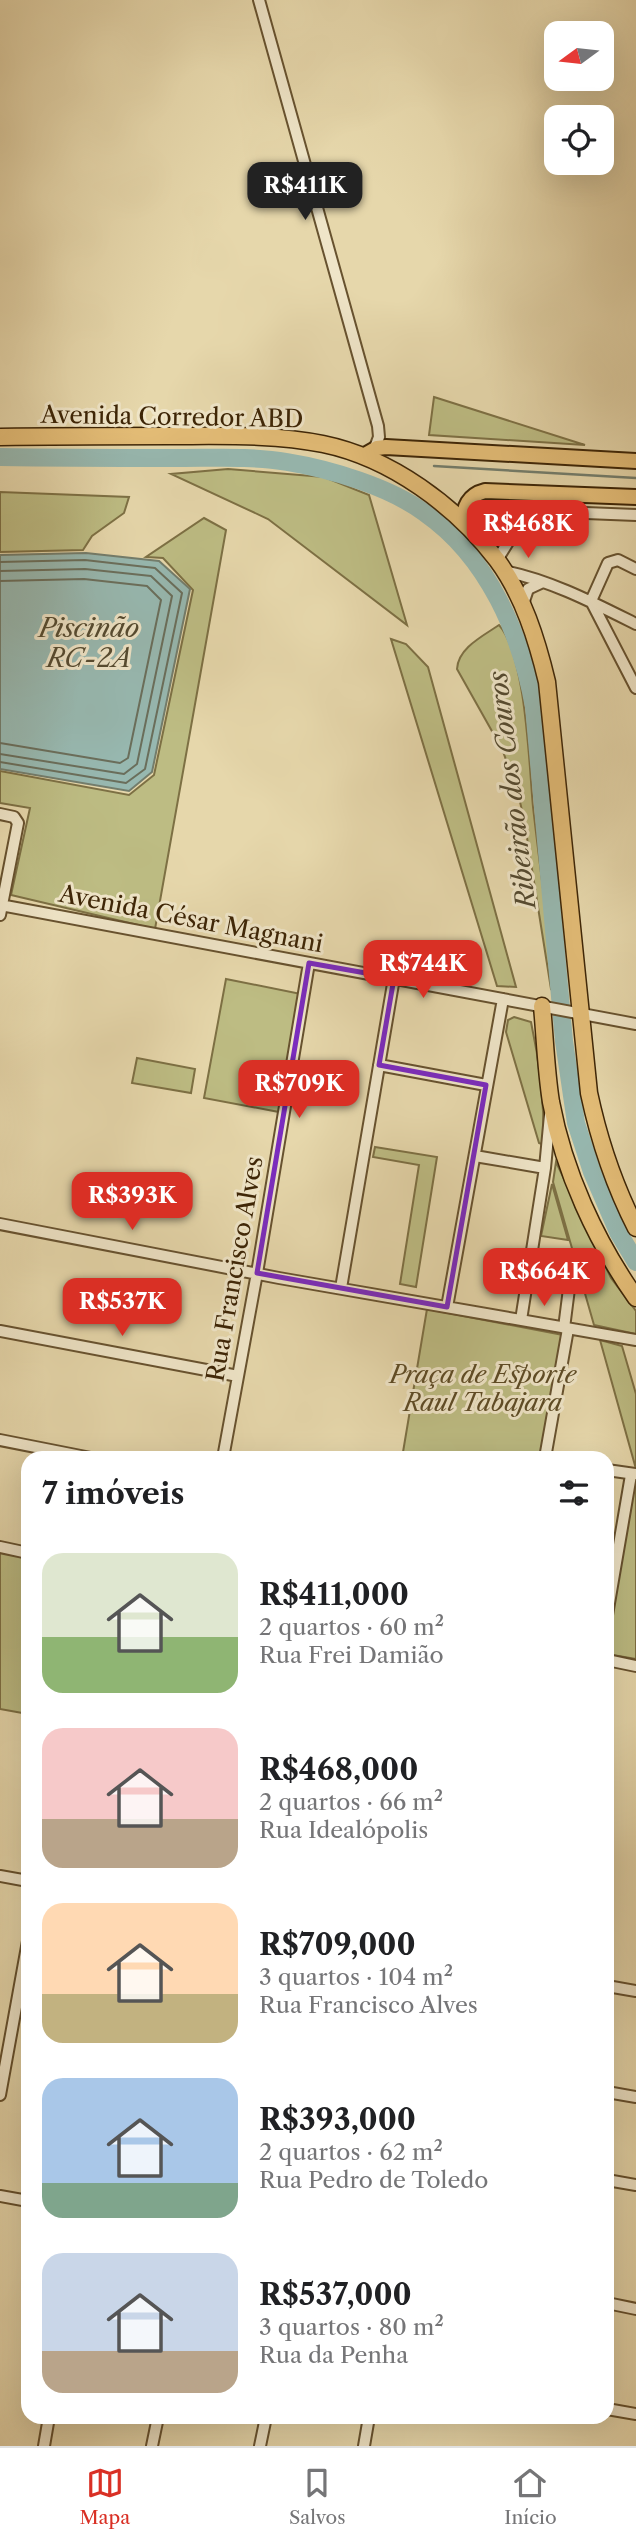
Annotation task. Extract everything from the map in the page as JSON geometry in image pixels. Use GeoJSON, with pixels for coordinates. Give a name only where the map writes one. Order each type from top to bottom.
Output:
{"type":"FeatureCollection","features":[{"type":"Feature","properties":{"kind":"highway","name":"Avenida Corredor ABD"},"geometry":{"type":"LineString","coordinates":[[0,437],[281,438],[369,453],[464,523],[500,566],[537,643],[547,682],[577,1014],[589,1093],[597,1131],[610,1169],[636,1228]]}},
{"type":"Feature","properties":{"kind":"highway"},"geometry":{"type":"LineString","coordinates":[[546,1007],[551,1102],[565,1159],[615,1268],[636,1298]]}},
{"type":"Feature","properties":{"kind":"main road"},"geometry":{"type":"LineString","coordinates":[[369,453],[386,447],[636,461]]}},
{"type":"Feature","properties":{"kind":"main road"},"geometry":{"type":"LineString","coordinates":[[464,523],[464,510],[468,502],[474,495],[485,491],[636,497]]}},
{"type":"Feature","properties":{"kind":"street"},"geometry":{"type":"LineString","coordinates":[[259,0],[378,426],[379,437],[369,453]]}},
{"type":"Feature","properties":{"kind":"street"},"geometry":{"type":"LineString","coordinates":[[636,515],[536,510],[521,521],[500,566],[590,601],[636,624]]}},
{"type":"Feature","properties":{"kind":"street"},"geometry":{"type":"LineString","coordinates":[[590,601],[608,563],[618,560],[636,569]]}},
{"type":"Feature","properties":{"kind":"street"},"geometry":{"type":"LineString","coordinates":[[522,607],[528,589],[543,582]]}},
{"type":"Feature","properties":{"kind":"street"},"geometry":{"type":"LineString","coordinates":[[590,601],[636,688]]}},
{"type":"Feature","properties":{"kind":"street"},"geometry":{"type":"LineString","coordinates":[[0,814],[13,817],[18,823],[0,908]]}},
{"type":"Feature","properties":{"kind":"street","name":"Avenida César Magnani"},"geometry":{"type":"LineString","coordinates":[[0,908],[636,1024]]}},
{"type":"Feature","properties":{"kind":"street","name":"Rua Francisco Alves"},"geometry":{"type":"LineString","coordinates":[[224,1451],[309,963]]}},
{"type":"Feature","properties":{"kind":"street"},"geometry":{"type":"LineString","coordinates":[[341,1288],[394,978]]}},
{"type":"Feature","properties":{"kind":"street"},"geometry":{"type":"LineString","coordinates":[[447,1307],[503,999]]}},
{"type":"Feature","properties":{"kind":"street"},"geometry":{"type":"LineString","coordinates":[[379,1065],[486,1085]]}},
{"type":"Feature","properties":{"kind":"street"},"geometry":{"type":"LineString","coordinates":[[521,1320],[545,1168],[551,1102]]}},
{"type":"Feature","properties":{"kind":"street"},"geometry":{"type":"LineString","coordinates":[[475,1156],[545,1168]]}},
{"type":"Feature","properties":{"kind":"street"},"geometry":{"type":"LineString","coordinates":[[0,1224],[636,1340]]}},
{"type":"Feature","properties":{"kind":"street"},"geometry":{"type":"LineString","coordinates":[[546,1451],[566,1328],[571,1273]]}},
{"type":"Feature","properties":{"kind":"street"},"geometry":{"type":"LineString","coordinates":[[0,1331],[238,1376]]}},
{"type":"Feature","properties":{"kind":"street"},"geometry":{"type":"LineString","coordinates":[[0,1440],[56,1451]]}},
{"type":"Feature","properties":{"kind":"street"},"geometry":{"type":"LineString","coordinates":[[614,1471],[633,1474],[614,1577]]}},
{"type":"Feature","properties":{"kind":"street"},"geometry":{"type":"LineString","coordinates":[[0,1547],[21,1552]]}},
{"type":"Feature","properties":{"kind":"street"},"geometry":{"type":"LineString","coordinates":[[614,1661],[636,1666]]}},
{"type":"Feature","properties":{"kind":"street"},"geometry":{"type":"LineString","coordinates":[[0,1876],[21,1880]]}},
{"type":"Feature","properties":{"kind":"street"},"geometry":{"type":"LineString","coordinates":[[0,2095],[21,1980]]}},
{"type":"Feature","properties":{"kind":"street"},"geometry":{"type":"LineString","coordinates":[[614,1987],[636,1991]]}},
{"type":"Feature","properties":{"kind":"street"},"geometry":{"type":"LineString","coordinates":[[614,2093],[636,2097]]}},
{"type":"Feature","properties":{"kind":"street"},"geometry":{"type":"LineString","coordinates":[[614,2181],[636,2185]]}},
{"type":"Feature","properties":{"kind":"street"},"geometry":{"type":"LineString","coordinates":[[0,2196],[21,2200]]}},
{"type":"Feature","properties":{"kind":"street"},"geometry":{"type":"LineString","coordinates":[[614,2305],[636,2309]]}},
{"type":"Feature","properties":{"kind":"street"},"geometry":{"type":"LineString","coordinates":[[614,2410],[636,2414]]}},
{"type":"Feature","properties":{"kind":"street"},"geometry":{"type":"LineString","coordinates":[[44,2446],[48,2424]]}},
{"type":"Feature","properties":{"kind":"street"},"geometry":{"type":"LineString","coordinates":[[152,2446],[157,2424]]}},
{"type":"Feature","properties":{"kind":"street"},"geometry":{"type":"LineString","coordinates":[[260,2446],[264,2424]]}},
{"type":"Feature","properties":{"kind":"street"},"geometry":{"type":"LineString","coordinates":[[364,2446],[368,2424]]}},
{"type":"Feature","properties":{"kind":"highlighted area"},"geometry":{"type":"Polygon","coordinates":[[[309,963],[394,978],[379,1065],[486,1085],[447,1307],[257,1273],[309,963]]]}},
{"type":"Feature","properties":{"kind":"green space"},"geometry":{"type":"Polygon","coordinates":[[[434,397],[585,445],[429,435],[434,397]]]}},
{"type":"Feature","properties":{"kind":"green space"},"geometry":{"type":"Polygon","coordinates":[[[228,469],[324,477],[369,495],[407,625],[268,519],[171,474],[228,469]]]}},
{"type":"Feature","properties":{"kind":"green space"},"geometry":{"type":"Polygon","coordinates":[[[0,492],[129,497],[124,513],[92,536],[83,550],[0,552],[0,492]]]}},
{"type":"Feature","properties":{"kind":"green space"},"geometry":{"type":"Polygon","coordinates":[[[204,518],[226,530],[155,929],[11,895],[30,808],[0,803],[0,771],[129,795],[154,775],[193,590],[163,558],[146,557],[204,518]]]}},
{"type":"Feature","properties":{"kind":"green space"},"geometry":{"type":"Polygon","coordinates":[[[499,625],[515,660],[525,712],[533,807],[556,988],[551,989],[517,789],[502,749],[457,669],[458,662],[467,649],[499,625]]]}},
{"type":"Feature","properties":{"kind":"green space"},"geometry":{"type":"Polygon","coordinates":[[[391,639],[406,644],[428,667],[516,987],[497,986],[391,639]]]}},
{"type":"Feature","properties":{"kind":"green space"},"geometry":{"type":"Polygon","coordinates":[[[226,979],[301,994],[279,1112],[204,1098],[226,979]]]}},
{"type":"Feature","properties":{"kind":"green space"},"geometry":{"type":"Polygon","coordinates":[[[514,1017],[531,1022],[541,1083],[544,1145],[539,1143],[506,1032],[508,1020],[514,1017]]]}},
{"type":"Feature","properties":{"kind":"green space"},"geometry":{"type":"Polygon","coordinates":[[[137,1058],[195,1069],[191,1093],[132,1083],[137,1058]]]}},
{"type":"Feature","properties":{"kind":"green space"},"geometry":{"type":"Polygon","coordinates":[[[375,1147],[437,1157],[416,1287],[400,1284],[419,1165],[373,1157],[375,1147]]]}},
{"type":"Feature","properties":{"kind":"green space"},"geometry":{"type":"Polygon","coordinates":[[[556,1162],[611,1278],[636,1311],[636,1334],[594,1325],[553,1182],[556,1162]]]}},
{"type":"Feature","properties":{"kind":"green space"},"geometry":{"type":"Polygon","coordinates":[[[552,1184],[568,1240],[541,1236],[552,1184]]]}},
{"type":"Feature","properties":{"kind":"green space","name":"Praça de Esporte Raul Tabajara"},"geometry":{"type":"Polygon","coordinates":[[[427,1309],[563,1335],[541,1451],[403,1451],[427,1309]]]}},
{"type":"Feature","properties":{"kind":"green space"},"geometry":{"type":"Polygon","coordinates":[[[600,1340],[622,1346],[636,1394],[636,1469],[600,1340]]]}},
{"type":"Feature","properties":{"kind":"green space"},"geometry":{"type":"Polygon","coordinates":[[[636,1483],[636,1659],[614,1655],[614,1589],[631,1485],[636,1483]]]}},
{"type":"Feature","properties":{"kind":"green space"},"geometry":{"type":"Polygon","coordinates":[[[0,1549],[21,1553],[21,1713],[0,1709],[0,1549]]]}},
{"type":"Feature","properties":{"kind":"water","name":"Piscinão RC-2A"},"geometry":{"type":"Polygon","coordinates":[[[86,553],[159,561],[190,589],[152,772],[129,791],[0,769],[0,555],[86,553]]]}},
{"type":"Feature","properties":{"kind":"waterway","name":"Ribeirão dos Couros"},"geometry":{"type":"LineString","coordinates":[[0,457],[247,458],[304,465],[359,480],[395,495],[425,513],[467,552],[498,599],[510,625],[528,680],[534,707],[564,1041],[576,1123],[592,1172],[618,1232],[636,1262]]}},
{"type":"Feature","properties":{"kind":"waterway","name":"Ribeirão dos Couros"},"geometry":{"type":"LineString","coordinates":[[434,466],[636,478]]}}]}
